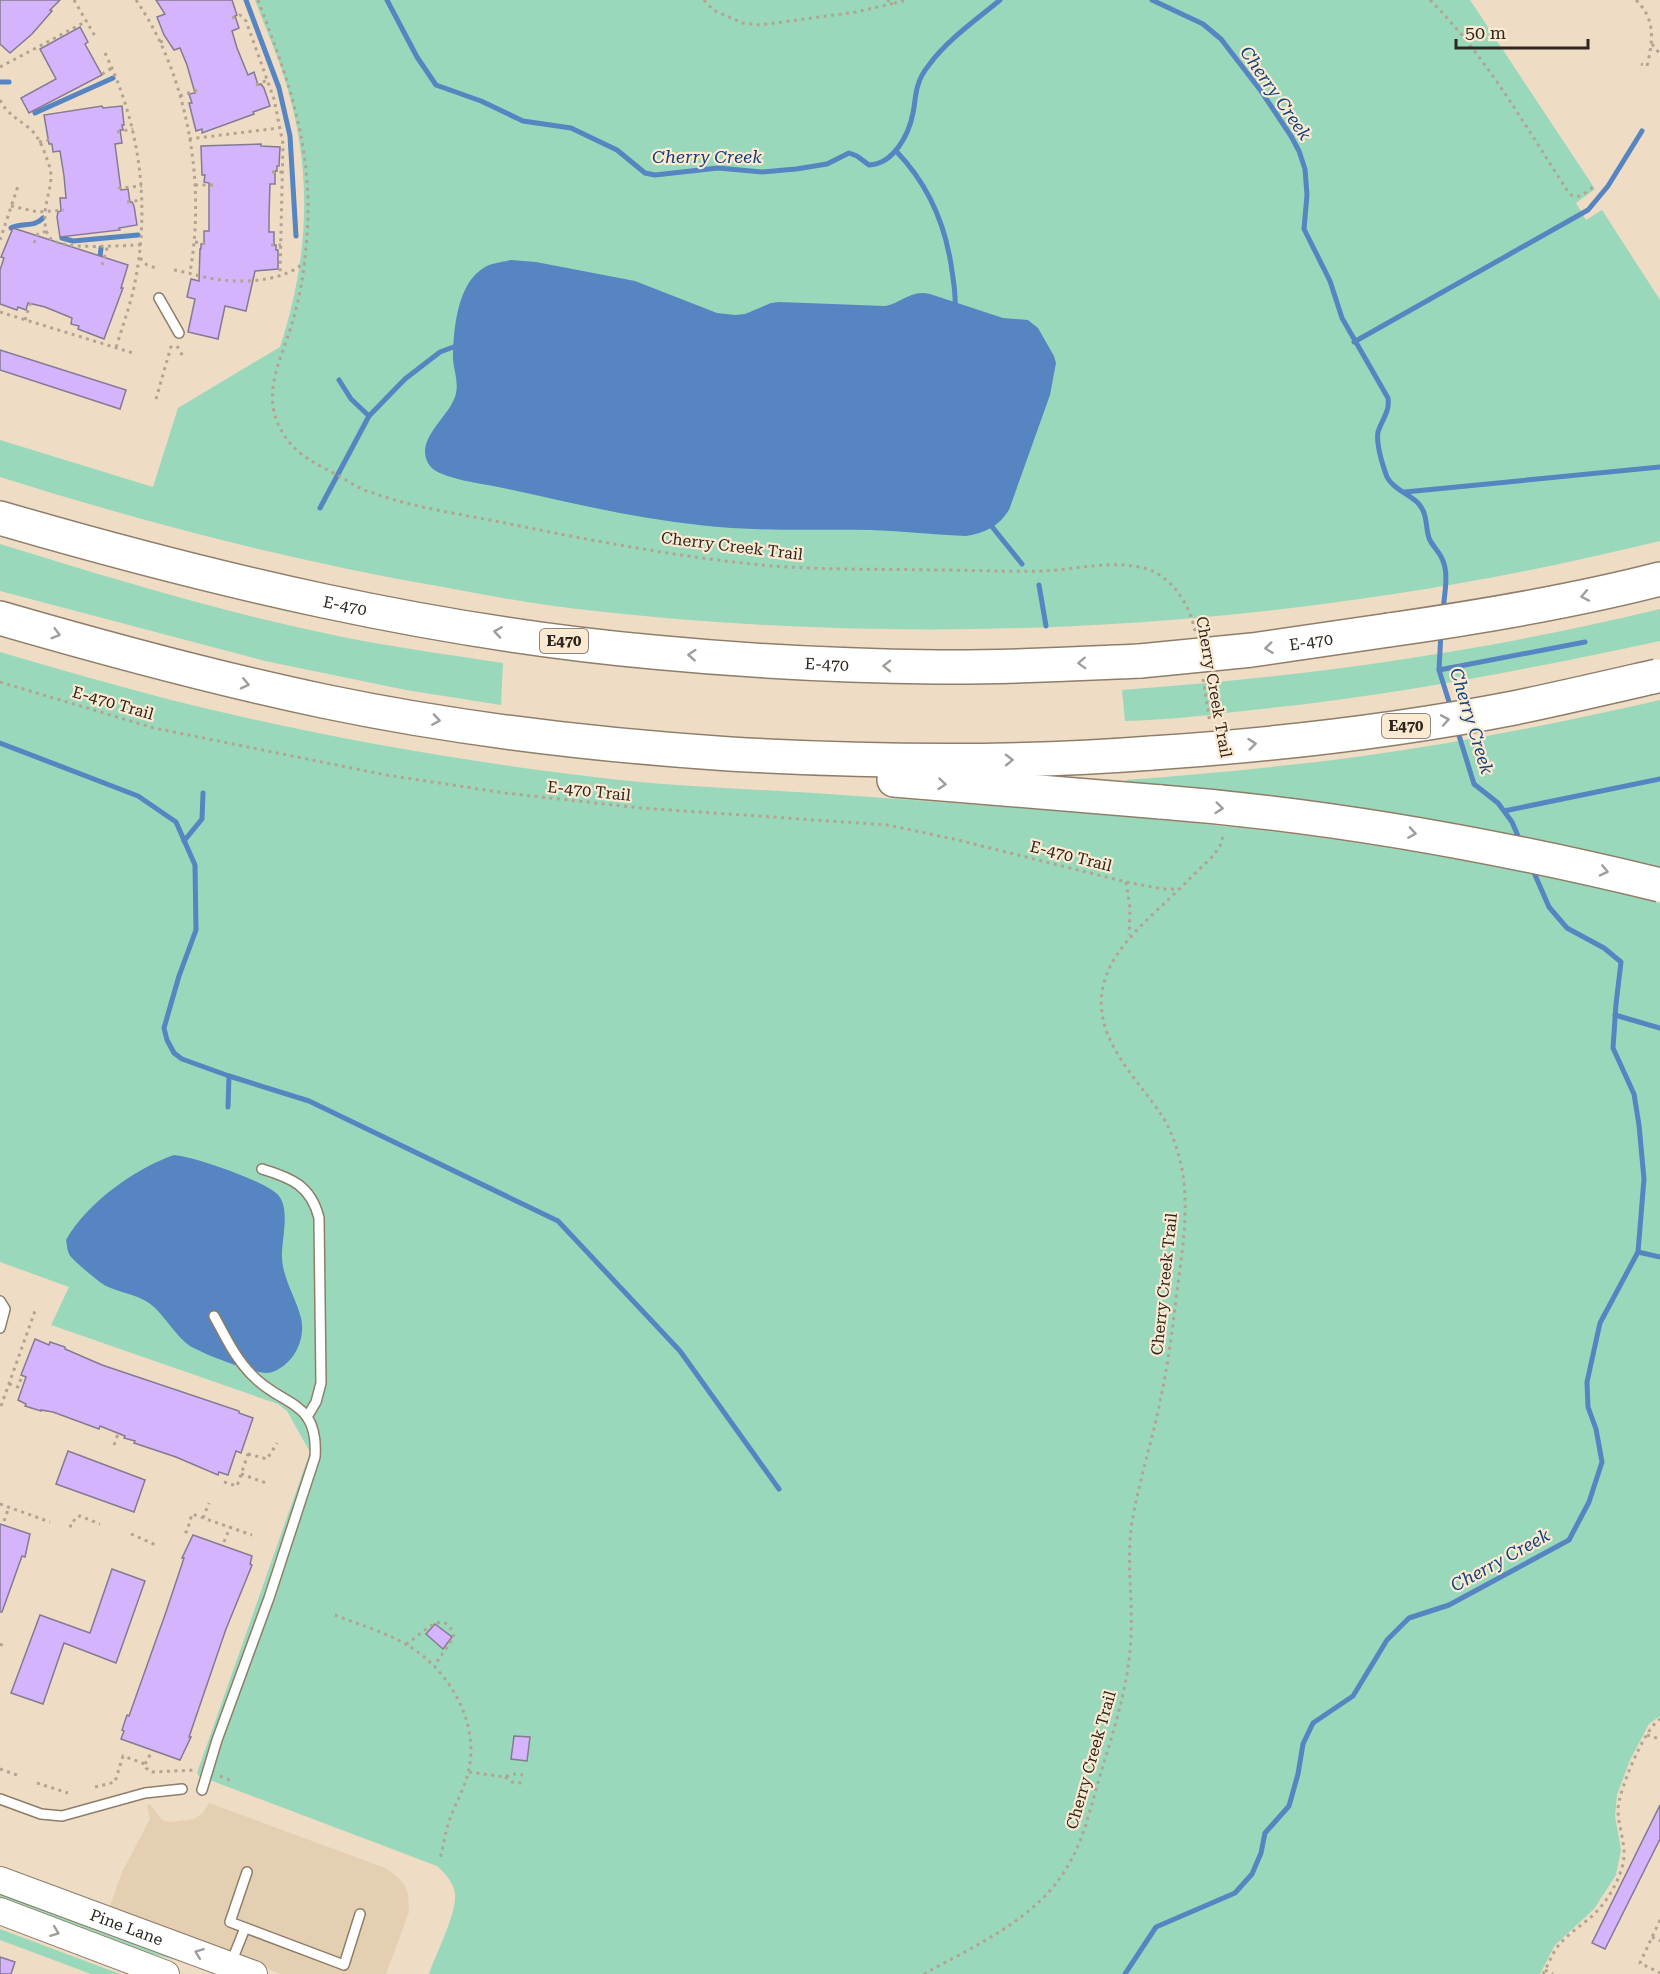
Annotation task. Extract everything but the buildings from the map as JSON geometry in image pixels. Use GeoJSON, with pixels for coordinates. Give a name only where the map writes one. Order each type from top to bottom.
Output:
{"type":"FeatureCollection","features":[{"type":"Feature","properties":{"kind":"highway","name":"E-470"},"geometry":{"type":"LineString","coordinates":[[0,518],[110,550],[266,588],[445,624],[650,652],[855,665],[962,667],[1140,661],[1252,650],[1462,619],[1590,596],[1654,579]]}},
{"type":"Feature","properties":{"kind":"highway","name":"E470"},"geometry":{"type":"LineString","coordinates":[[0,618],[166,665],[326,702],[506,731],[615,744],[732,754],[882,761],[1017,760],[1152,753],[1302,739],[1424,723],[1513,708],[1658,676]]}},
{"type":"Feature","properties":{"kind":"highway"},"geometry":{"type":"LineString","coordinates":[[615,744],[661,763],[1161,802],[1337,822],[1430,836],[1553,860],[1660,885]]}},
{"type":"Feature","properties":{"kind":"main road","name":"Pine Lane"},"geometry":{"type":"LineString","coordinates":[[0,1880],[242,1970]]}},
{"type":"Feature","properties":{"kind":"main road","name":"Pine Lane"},"geometry":{"type":"LineString","coordinates":[[0,1911],[166,1974]]}},
{"type":"Feature","properties":{"kind":"lane"},"geometry":{"type":"LineString","coordinates":[[159,298],[179,333]]}},
{"type":"Feature","properties":{"kind":"lane"},"geometry":{"type":"LineString","coordinates":[[262,1168],[282,1175],[307,1190],[316,1204],[319,1218],[321,1383],[316,1402],[307,1417]]}},
{"type":"Feature","properties":{"kind":"lane"},"geometry":{"type":"LineString","coordinates":[[0,1301],[6,1309],[0,1328]]}},
{"type":"Feature","properties":{"kind":"lane"},"geometry":{"type":"LineString","coordinates":[[202,1790],[217,1740],[269,1598],[315,1457],[314,1429],[307,1417],[294,1403],[267,1388],[249,1373],[235,1354],[214,1316]]}},
{"type":"Feature","properties":{"kind":"lane"},"geometry":{"type":"LineString","coordinates":[[0,1799],[41,1814],[62,1816],[145,1793],[182,1788]]}},
{"type":"Feature","properties":{"kind":"lane"},"geometry":{"type":"LineString","coordinates":[[248,1872],[230,1922],[245,1928],[344,1965],[360,1914]]}},
{"type":"Feature","properties":{"kind":"lane"},"geometry":{"type":"LineString","coordinates":[[242,1970],[245,1928]]}},
{"type":"Feature","properties":{"kind":"path"},"geometry":{"type":"LineString","coordinates":[[74,0],[95,36]]}},
{"type":"Feature","properties":{"kind":"path"},"geometry":{"type":"LineString","coordinates":[[136,0],[150,21],[180,96],[189,139],[195,184],[195,243],[190,272]]}},
{"type":"Feature","properties":{"kind":"path","name":"Cherry Creek Trail"},"geometry":{"type":"LineString","coordinates":[[258,0],[285,69],[300,126],[308,192],[304,262],[292,320],[274,375],[272,399],[278,423],[289,442],[306,459],[352,484],[382,496],[464,515],[601,541],[749,563],[839,569],[1035,571],[1108,564],[1134,566],[1156,573],[1174,588],[1191,615],[1197,641]]}},
{"type":"Feature","properties":{"kind":"path"},"geometry":{"type":"LineString","coordinates":[[704,0],[713,10],[743,23],[760,25],[856,12],[906,0]]}},
{"type":"Feature","properties":{"kind":"path"},"geometry":{"type":"LineString","coordinates":[[887,0],[895,3]]}},
{"type":"Feature","properties":{"kind":"path"},"geometry":{"type":"LineString","coordinates":[[1430,0],[1462,34],[1492,75],[1569,193],[1575,197],[1593,187]]}},
{"type":"Feature","properties":{"kind":"path"},"geometry":{"type":"LineString","coordinates":[[1636,0],[1650,21],[1652,43],[1647,66],[1641,64]]}},
{"type":"Feature","properties":{"kind":"path"},"geometry":{"type":"LineString","coordinates":[[232,18],[240,15],[246,21],[268,80],[283,144],[280,276]]}},
{"type":"Feature","properties":{"kind":"path"},"geometry":{"type":"LineString","coordinates":[[0,67],[87,21]]}},
{"type":"Feature","properties":{"kind":"path"},"geometry":{"type":"LineString","coordinates":[[159,42],[167,40]]}},
{"type":"Feature","properties":{"kind":"path"},"geometry":{"type":"LineString","coordinates":[[1652,43],[1660,54]]}},
{"type":"Feature","properties":{"kind":"path"},"geometry":{"type":"LineString","coordinates":[[105,53],[127,104],[142,186],[141,245],[130,305],[116,348]]}},
{"type":"Feature","properties":{"kind":"path"},"geometry":{"type":"LineString","coordinates":[[102,74],[112,68]]}},
{"type":"Feature","properties":{"kind":"path"},"geometry":{"type":"LineString","coordinates":[[256,85],[268,80]]}},
{"type":"Feature","properties":{"kind":"path"},"geometry":{"type":"LineString","coordinates":[[180,96],[197,90]]}},
{"type":"Feature","properties":{"kind":"path"},"geometry":{"type":"LineString","coordinates":[[0,100],[9,114],[29,128],[39,142],[51,170],[45,213],[47,231],[51,239],[61,245],[141,245]]}},
{"type":"Feature","properties":{"kind":"path"},"geometry":{"type":"LineString","coordinates":[[183,110],[190,107]]}},
{"type":"Feature","properties":{"kind":"path"},"geometry":{"type":"LineString","coordinates":[[189,139],[279,128]]}},
{"type":"Feature","properties":{"kind":"path"},"geometry":{"type":"LineString","coordinates":[[117,132],[133,129]]}},
{"type":"Feature","properties":{"kind":"path"},"geometry":{"type":"LineString","coordinates":[[39,142],[48,140]]}},
{"type":"Feature","properties":{"kind":"path"},"geometry":{"type":"LineString","coordinates":[[272,172],[283,172]]}},
{"type":"Feature","properties":{"kind":"path"},"geometry":{"type":"LineString","coordinates":[[195,184],[213,185]]}},
{"type":"Feature","properties":{"kind":"path"},"geometry":{"type":"LineString","coordinates":[[0,240],[18,186]]}},
{"type":"Feature","properties":{"kind":"path"},"geometry":{"type":"LineString","coordinates":[[118,188],[142,186]]}},
{"type":"Feature","properties":{"kind":"path"},"geometry":{"type":"LineString","coordinates":[[127,202],[142,200]]}},
{"type":"Feature","properties":{"kind":"path"},"geometry":{"type":"LineString","coordinates":[[11,206],[45,213],[64,210]]}},
{"type":"Feature","properties":{"kind":"path"},"geometry":{"type":"LineString","coordinates":[[34,243],[38,234],[47,231]]}},
{"type":"Feature","properties":{"kind":"path"},"geometry":{"type":"LineString","coordinates":[[195,243],[207,243]]}},
{"type":"Feature","properties":{"kind":"path"},"geometry":{"type":"LineString","coordinates":[[271,244],[281,245]]}},
{"type":"Feature","properties":{"kind":"path"},"geometry":{"type":"LineString","coordinates":[[102,265],[108,245]]}},
{"type":"Feature","properties":{"kind":"path"},"geometry":{"type":"LineString","coordinates":[[139,256],[147,265],[156,267]]}},
{"type":"Feature","properties":{"kind":"path"},"geometry":{"type":"LineString","coordinates":[[174,270],[232,281],[280,276],[295,270],[304,262]]}},
{"type":"Feature","properties":{"kind":"path"},"geometry":{"type":"LineString","coordinates":[[25,320],[31,301]]}},
{"type":"Feature","properties":{"kind":"path"},"geometry":{"type":"LineString","coordinates":[[12,316],[14,309]]}},
{"type":"Feature","properties":{"kind":"path"},"geometry":{"type":"LineString","coordinates":[[0,312],[133,353]]}},
{"type":"Feature","properties":{"kind":"path"},"geometry":{"type":"LineString","coordinates":[[80,337],[82,331]]}},
{"type":"Feature","properties":{"kind":"path"},"geometry":{"type":"LineString","coordinates":[[156,399],[173,339],[184,358]]}},
{"type":"Feature","properties":{"kind":"path","name":"Cherry Creek Trail"},"geometry":{"type":"LineString","coordinates":[[1203,677],[1210,724]]}},
{"type":"Feature","properties":{"kind":"path","name":"E-470 Trail"},"geometry":{"type":"LineString","coordinates":[[0,682],[154,728],[386,775],[486,791],[618,806],[888,825],[1126,882],[1162,889],[1180,889]]}},
{"type":"Feature","properties":{"kind":"path","name":"Cherry Creek Trail"},"geometry":{"type":"LineString","coordinates":[[924,1974],[1011,1923],[1037,1904],[1061,1877],[1074,1855],[1084,1830],[1121,1707],[1128,1676],[1131,1625],[1129,1542],[1165,1379],[1185,1220],[1182,1176],[1174,1141],[1161,1114],[1122,1062],[1102,1015],[1101,996],[1104,980],[1129,937],[1216,851],[1224,830]]}},
{"type":"Feature","properties":{"kind":"path"},"geometry":{"type":"LineString","coordinates":[[1126,882],[1131,908],[1129,937]]}},
{"type":"Feature","properties":{"kind":"path"},"geometry":{"type":"LineString","coordinates":[[1,1406],[2,1396],[9,1384],[35,1311]]}},
{"type":"Feature","properties":{"kind":"path"},"geometry":{"type":"LineString","coordinates":[[9,1384],[18,1387],[22,1376]]}},
{"type":"Feature","properties":{"kind":"path"},"geometry":{"type":"LineString","coordinates":[[114,1445],[119,1431]]}},
{"type":"Feature","properties":{"kind":"path"},"geometry":{"type":"LineString","coordinates":[[224,1482],[230,1486],[237,1486],[246,1453],[267,1459],[277,1443]]}},
{"type":"Feature","properties":{"kind":"path"},"geometry":{"type":"LineString","coordinates":[[241,1474],[269,1484]]}},
{"type":"Feature","properties":{"kind":"path"},"geometry":{"type":"LineString","coordinates":[[203,1518],[209,1503]]}},
{"type":"Feature","properties":{"kind":"path"},"geometry":{"type":"LineString","coordinates":[[0,1504],[50,1522]]}},
{"type":"Feature","properties":{"kind":"path"},"geometry":{"type":"LineString","coordinates":[[4,1521],[9,1507]]}},
{"type":"Feature","properties":{"kind":"path"},"geometry":{"type":"LineString","coordinates":[[185,1533],[192,1514],[252,1535]]}},
{"type":"Feature","properties":{"kind":"path"},"geometry":{"type":"LineString","coordinates":[[69,1526],[72,1526],[75,1518],[80,1516],[100,1524]]}},
{"type":"Feature","properties":{"kind":"path"},"geometry":{"type":"LineString","coordinates":[[225,1542],[230,1527]]}},
{"type":"Feature","properties":{"kind":"path"},"geometry":{"type":"LineString","coordinates":[[131,1534],[156,1545]]}},
{"type":"Feature","properties":{"kind":"path"},"geometry":{"type":"LineString","coordinates":[[335,1616],[406,1644],[434,1666],[450,1687],[467,1721],[471,1746],[469,1772],[449,1823],[440,1859]]}},
{"type":"Feature","properties":{"kind":"path"},"geometry":{"type":"LineString","coordinates":[[406,1644],[432,1624],[441,1622],[448,1625],[454,1637],[434,1666]]}},
{"type":"Feature","properties":{"kind":"path"},"geometry":{"type":"LineString","coordinates":[[0,1644],[6,1647]]}},
{"type":"Feature","properties":{"kind":"path"},"geometry":{"type":"LineString","coordinates":[[1553,1974],[1544,1972],[1558,1946],[1598,1910],[1621,1872],[1625,1851],[1619,1817],[1619,1798],[1632,1764],[1652,1725],[1660,1719]]}},
{"type":"Feature","properties":{"kind":"path"},"geometry":{"type":"LineString","coordinates":[[1647,1735],[1660,1739]]}},
{"type":"Feature","properties":{"kind":"path"},"geometry":{"type":"LineString","coordinates":[[145,1764],[151,1754]]}},
{"type":"Feature","properties":{"kind":"path"},"geometry":{"type":"LineString","coordinates":[[95,1786],[115,1782],[123,1756],[145,1764],[146,1768],[152,1772],[198,1770],[234,1782]]}},
{"type":"Feature","properties":{"kind":"path"},"geometry":{"type":"LineString","coordinates":[[0,1769],[17,1775]]}},
{"type":"Feature","properties":{"kind":"path"},"geometry":{"type":"LineString","coordinates":[[469,1772],[505,1777],[512,1782],[522,1783]]}},
{"type":"Feature","properties":{"kind":"path"},"geometry":{"type":"LineString","coordinates":[[505,1777],[512,1774],[523,1775]]}},
{"type":"Feature","properties":{"kind":"path"},"geometry":{"type":"LineString","coordinates":[[37,1782],[68,1793]]}},
{"type":"Feature","properties":{"kind":"path"},"geometry":{"type":"LineString","coordinates":[[1660,1920],[1640,1963],[1660,1973]]}},
{"type":"Feature","properties":{"kind":"path"},"geometry":{"type":"LineString","coordinates":[[1652,1937],[1660,1941]]}},
{"type":"Feature","properties":{"kind":"shaded area"},"geometry":{"type":"Polygon","coordinates":[[[209,1803],[385,1868],[395,1875],[404,1884],[408,1893],[409,1912],[386,1974],[281,1974],[109,1909],[122,1872],[150,1819],[147,1805],[150,1804],[162,1820],[170,1822],[194,1819],[203,1813],[209,1803]]]}},
{"type":"Feature","properties":{"kind":"green space"},"geometry":{"type":"Polygon","coordinates":[[[255,0],[1470,0],[1595,189],[1576,203],[1586,220],[1602,210],[1660,300],[1660,541],[1527,571],[1392,594],[1257,612],[1122,623],[985,629],[849,628],[713,622],[543,605],[387,577],[275,553],[110,510],[0,477],[0,440],[153,487],[178,408],[280,347],[297,283],[304,219],[304,187],[296,123],[288,90],[255,0]]]}},
{"type":"Feature","properties":{"kind":"green space"},"geometry":{"type":"Polygon","coordinates":[[[0,544],[161,592],[283,624],[414,650],[503,663],[501,705],[406,690],[265,661],[0,591],[0,544]]]}},
{"type":"Feature","properties":{"kind":"green space"},"geometry":{"type":"Polygon","coordinates":[[[1660,609],[1660,641],[1609,652],[1508,672],[1355,697],[1157,720],[1125,721],[1122,690],[1258,678],[1393,661],[1527,638],[1660,609]]]}},
{"type":"Feature","properties":{"kind":"green space"},"geometry":{"type":"Polygon","coordinates":[[[0,652],[128,689],[282,726],[394,748],[507,766],[644,782],[1004,807],[1253,829],[1428,854],[1660,903],[1660,1716],[1649,1724],[1630,1760],[1617,1795],[1615,1816],[1621,1850],[1616,1875],[1594,1909],[1555,1945],[1540,1974],[429,1974],[455,1902],[453,1885],[437,1866],[199,1776],[197,1773],[310,1452],[287,1411],[278,1404],[51,1325],[69,1287],[0,1262],[0,652]]]}},
{"type":"Feature","properties":{"kind":"green space"},"geometry":{"type":"Polygon","coordinates":[[[1660,700],[1660,871],[1125,785],[1126,780],[1299,764],[1471,739],[1660,700]]]}},
{"type":"Feature","properties":{"kind":"green space"},"geometry":{"type":"Polygon","coordinates":[[[0,1891],[177,1957],[176,1960],[102,1941],[0,1902],[0,1891]]]}},
{"type":"Feature","properties":{"kind":"green space"},"geometry":{"type":"Polygon","coordinates":[[[0,1929],[120,1974],[91,1974],[0,1940],[0,1929]]]}},
{"type":"Feature","properties":{"kind":"water"},"geometry":{"type":"Polygon","coordinates":[[[511,260],[536,262],[635,281],[717,313],[745,314],[779,302],[885,306],[917,293],[923,293],[1003,318],[1028,320],[1038,328],[1056,363],[1050,395],[1009,510],[991,528],[966,536],[871,530],[720,527],[674,522],[601,509],[463,480],[435,471],[425,456],[425,447],[434,428],[453,402],[456,393],[454,342],[456,318],[463,294],[476,274],[485,267],[511,260]]]}},
{"type":"Feature","properties":{"kind":"water"},"geometry":{"type":"Polygon","coordinates":[[[174,1155],[242,1175],[268,1187],[281,1199],[285,1214],[283,1266],[301,1318],[302,1334],[293,1356],[275,1371],[266,1373],[249,1370],[192,1347],[149,1303],[106,1286],[69,1254],[66,1240],[86,1213],[128,1178],[174,1155]]]}},
{"type":"Feature","properties":{"kind":"waterway"},"geometry":{"type":"LineString","coordinates":[[246,0],[279,88],[290,136],[296,236]]}},
{"type":"Feature","properties":{"kind":"waterway","name":"Cherry Creek"},"geometry":{"type":"LineString","coordinates":[[387,0],[417,57],[436,85],[481,101],[523,121],[571,128],[617,150],[645,173],[655,175],[718,168],[762,172],[796,169],[827,164],[849,153],[869,165],[886,159],[893,154],[908,130],[917,88],[925,70],[953,39],[1000,0]]}},
{"type":"Feature","properties":{"kind":"waterway","name":"Cherry Creek"},"geometry":{"type":"LineString","coordinates":[[1152,0],[1203,24],[1221,39],[1261,91],[1299,151],[1305,169],[1307,195],[1304,229],[1330,281],[1342,318],[1388,398],[1387,411],[1378,432],[1380,455],[1390,481],[1418,503],[1423,511],[1429,538],[1442,558],[1446,579],[1443,611]]}},
{"type":"Feature","properties":{"kind":"waterway"},"geometry":{"type":"LineString","coordinates":[[35,113],[113,78]]}},
{"type":"Feature","properties":{"kind":"waterway"},"geometry":{"type":"LineString","coordinates":[[0,82],[9,82]]}},
{"type":"Feature","properties":{"kind":"waterway"},"geometry":{"type":"LineString","coordinates":[[1354,342],[1588,210],[1608,186],[1642,131]]}},
{"type":"Feature","properties":{"kind":"waterway"},"geometry":{"type":"LineString","coordinates":[[896,151],[917,177],[940,222],[949,254],[955,290],[955,308]]}},
{"type":"Feature","properties":{"kind":"waterway"},"geometry":{"type":"LineString","coordinates":[[11,228],[36,223],[43,218]]}},
{"type":"Feature","properties":{"kind":"waterway"},"geometry":{"type":"LineString","coordinates":[[62,238],[73,241],[138,235]]}},
{"type":"Feature","properties":{"kind":"waterway"},"geometry":{"type":"LineString","coordinates":[[100,257],[101,248]]}},
{"type":"Feature","properties":{"kind":"waterway"},"geometry":{"type":"LineString","coordinates":[[320,508],[369,416],[405,379],[440,352],[459,345]]}},
{"type":"Feature","properties":{"kind":"waterway"},"geometry":{"type":"LineString","coordinates":[[339,380],[351,399],[369,416]]}},
{"type":"Feature","properties":{"kind":"waterway"},"geometry":{"type":"LineString","coordinates":[[1405,492],[1660,467]]}},
{"type":"Feature","properties":{"kind":"waterway"},"geometry":{"type":"LineString","coordinates":[[989,523],[1022,564]]}},
{"type":"Feature","properties":{"kind":"waterway"},"geometry":{"type":"LineString","coordinates":[[1039,585],[1046,626]]}},
{"type":"Feature","properties":{"kind":"waterway","name":"Cherry Creek"},"geometry":{"type":"LineString","coordinates":[[1441,632],[1439,670],[1451,708]]}},
{"type":"Feature","properties":{"kind":"waterway"},"geometry":{"type":"LineString","coordinates":[[1439,670],[1585,642]]}},
{"type":"Feature","properties":{"kind":"waterway","name":"Cherry Creek"},"geometry":{"type":"LineString","coordinates":[[1457,729],[1474,784],[1498,803],[1512,822],[1521,843]]}},
{"type":"Feature","properties":{"kind":"waterway"},"geometry":{"type":"LineString","coordinates":[[0,743],[138,796],[176,822],[195,865],[196,930],[179,976],[164,1028],[174,1053],[182,1059],[229,1076],[309,1101],[558,1221],[680,1351],[779,1489]]}},
{"type":"Feature","properties":{"kind":"waterway"},"geometry":{"type":"LineString","coordinates":[[1504,811],[1660,779]]}},
{"type":"Feature","properties":{"kind":"waterway"},"geometry":{"type":"LineString","coordinates":[[184,841],[202,819],[203,793]]}},
{"type":"Feature","properties":{"kind":"waterway","name":"Cherry Creek"},"geometry":{"type":"LineString","coordinates":[[1125,1974],[1156,1927],[1235,1893],[1252,1874],[1261,1853],[1265,1833],[1289,1806],[1303,1744],[1313,1723],[1353,1696],[1387,1640],[1409,1618],[1449,1605],[1569,1540],[1589,1502],[1602,1462],[1596,1429],[1588,1407],[1587,1382],[1600,1323],[1638,1252],[1644,1179],[1634,1094],[1613,1048],[1621,962],[1604,948],[1567,928],[1549,907],[1532,868]]}},
{"type":"Feature","properties":{"kind":"waterway"},"geometry":{"type":"LineString","coordinates":[[1615,1015],[1660,1028]]}},
{"type":"Feature","properties":{"kind":"waterway"},"geometry":{"type":"LineString","coordinates":[[228,1107],[229,1076]]}},
{"type":"Feature","properties":{"kind":"waterway"},"geometry":{"type":"LineString","coordinates":[[1638,1252],[1660,1257]]}}]}
